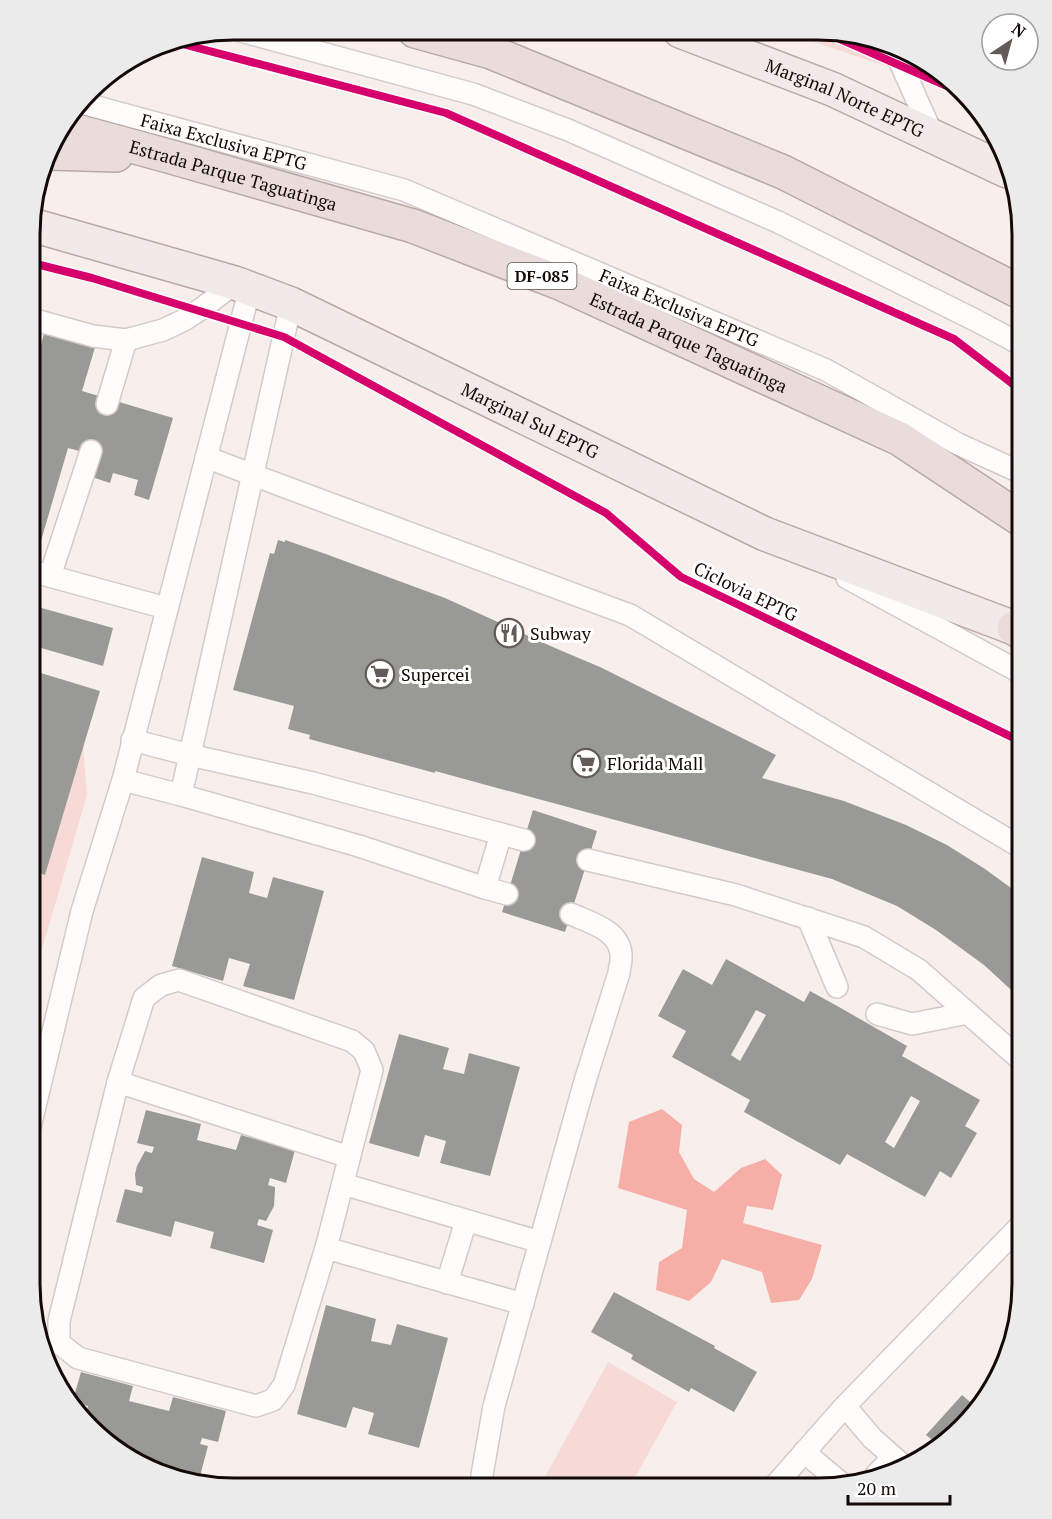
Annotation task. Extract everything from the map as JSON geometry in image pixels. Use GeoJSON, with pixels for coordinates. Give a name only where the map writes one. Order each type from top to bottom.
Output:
{"type":"FeatureCollection","features":[{"type":"Feature","properties":{"kind":"highway"},"geometry":{"type":"LineString","coordinates":[[450,41],[491,52],[783,172],[1012,288]]}},
{"type":"Feature","properties":{"kind":"highway","name":"Estrada Parque Taguatinga"},"geometry":{"type":"LineString","coordinates":[[72,130],[413,226],[560,283],[900,439],[1012,513]]}},
{"type":"Feature","properties":{"kind":"highway"},"geometry":{"type":"LineString","coordinates":[[59,153],[168,156]]}},
{"type":"Feature","properties":{"kind":"main road","name":"Marginal Norte EPTG"},"geometry":{"type":"LineString","coordinates":[[704,40],[832,89],[999,167]]}},
{"type":"Feature","properties":{"kind":"main road","name":"Marginal Sul EPTG"},"geometry":{"type":"LineString","coordinates":[[41,227],[243,285],[291,304],[765,534],[1012,628]]}},
{"type":"Feature","properties":{"kind":"lane"},"geometry":{"type":"LineString","coordinates":[[277,41],[473,94],[567,130],[778,222],[1012,340]]}},
{"type":"Feature","properties":{"kind":"lane"},"geometry":{"type":"LineString","coordinates":[[898,59],[933,136]]}},
{"type":"Feature","properties":{"kind":"lane","name":"Faixa Exclusiva EPTG"},"geometry":{"type":"LineString","coordinates":[[91,105],[404,190],[826,370],[958,444],[1012,468]]}},
{"type":"Feature","properties":{"kind":"lane"},"geometry":{"type":"LineString","coordinates":[[40,321],[93,336],[126,340],[163,330],[243,285]]}},
{"type":"Feature","properties":{"kind":"lane"},"geometry":{"type":"LineString","coordinates":[[40,1085],[82,911],[123,780],[206,457],[243,285]]}},
{"type":"Feature","properties":{"kind":"lane"},"geometry":{"type":"LineString","coordinates":[[181,795],[291,304]]}},
{"type":"Feature","properties":{"kind":"lane"},"geometry":{"type":"LineString","coordinates":[[107,404],[126,340]]}},
{"type":"Feature","properties":{"kind":"lane"},"geometry":{"type":"LineString","coordinates":[[92,451],[41,574],[166,608]]}},
{"type":"Feature","properties":{"kind":"lane"},"geometry":{"type":"LineString","coordinates":[[206,457],[630,615],[1011,842]]}},
{"type":"Feature","properties":{"kind":"lane"},"geometry":{"type":"LineString","coordinates":[[765,534],[1012,668]]}},
{"type":"Feature","properties":{"kind":"lane"},"geometry":{"type":"LineString","coordinates":[[132,740],[313,783],[524,840]]}},
{"type":"Feature","properties":{"kind":"lane"},"geometry":{"type":"LineString","coordinates":[[123,780],[360,846],[507,894]]}},
{"type":"Feature","properties":{"kind":"lane"},"geometry":{"type":"LineString","coordinates":[[485,888],[501,834]]}},
{"type":"Feature","properties":{"kind":"lane"},"geometry":{"type":"LineString","coordinates":[[588,860],[736,895],[864,937],[919,970],[1011,1051]]}},
{"type":"Feature","properties":{"kind":"lane"},"geometry":{"type":"LineString","coordinates":[[482,1478],[494,1406],[622,957],[617,939],[607,930],[571,914]]}},
{"type":"Feature","properties":{"kind":"lane"},"geometry":{"type":"LineString","coordinates":[[808,918],[837,987]]}},
{"type":"Feature","properties":{"kind":"lane"},"geometry":{"type":"LineString","coordinates":[[179,980],[352,1041],[364,1051],[372,1070],[349,1157],[326,1248],[284,1384],[273,1400],[256,1406],[78,1358],[59,1343],[59,1321],[118,1082],[144,998],[161,985],[179,980]]}},
{"type":"Feature","properties":{"kind":"lane"},"geometry":{"type":"LineString","coordinates":[[877,1014],[912,1024],[968,1013]]}},
{"type":"Feature","properties":{"kind":"lane"},"geometry":{"type":"LineString","coordinates":[[118,1082],[349,1157]]}},
{"type":"Feature","properties":{"kind":"lane"},"geometry":{"type":"LineString","coordinates":[[343,1184],[540,1242]]}},
{"type":"Feature","properties":{"kind":"lane"},"geometry":{"type":"LineString","coordinates":[[447,1283],[466,1221]]}},
{"type":"Feature","properties":{"kind":"lane"},"geometry":{"type":"LineString","coordinates":[[782,1478],[845,1406],[1011,1235]]}},
{"type":"Feature","properties":{"kind":"lane"},"geometry":{"type":"LineString","coordinates":[[326,1248],[523,1304]]}},
{"type":"Feature","properties":{"kind":"lane"},"geometry":{"type":"LineString","coordinates":[[845,1406],[872,1437],[898,1460]]}},
{"type":"Feature","properties":{"kind":"lane"},"geometry":{"type":"LineString","coordinates":[[804,1452],[833,1477]]}},
{"type":"Feature","properties":{"kind":"shaded area"},"geometry":{"type":"Polygon","coordinates":[[[808,40],[843,42],[892,55],[925,73],[938,84],[808,40]]]}},
{"type":"Feature","properties":{"kind":"shaded area"},"geometry":{"type":"Polygon","coordinates":[[[40,697],[80,707],[87,795],[40,956],[40,697]]]}},
{"type":"Feature","properties":{"kind":"shaded area"},"geometry":{"type":"Polygon","coordinates":[[[662,1109],[682,1125],[679,1152],[694,1179],[714,1192],[741,1168],[765,1159],[782,1175],[773,1210],[747,1206],[743,1223],[822,1245],[812,1279],[799,1300],[771,1303],[762,1272],[722,1259],[711,1282],[689,1301],[656,1290],[659,1262],[682,1248],[687,1210],[618,1188],[629,1122],[662,1109]]]}},
{"type":"Feature","properties":{"kind":"shaded area"},"geometry":{"type":"Polygon","coordinates":[[[608,1362],[677,1402],[635,1478],[544,1478],[608,1362]]]}},
{"type":"Feature","properties":{"kind":"building"},"geometry":{"type":"Polygon","coordinates":[[[48,319],[99,334],[82,391],[173,418],[149,500],[134,495],[138,480],[113,473],[110,483],[92,477],[98,456],[68,448],[40,544],[40,348],[48,319]]]}},
{"type":"Feature","properties":{"kind":"building","name":"Florida Mall"},"geometry":{"type":"Polygon","coordinates":[[[278,540],[285,542],[285,540],[445,598],[600,667],[776,755],[762,778],[844,801],[906,825],[947,845],[1011,888],[1011,990],[984,965],[936,930],[897,906],[832,879],[309,739],[310,735],[288,729],[294,706],[233,690],[270,553],[274,554],[278,540]]]}},
{"type":"Feature","properties":{"kind":"building"},"geometry":{"type":"Polygon","coordinates":[[[40,608],[113,628],[103,666],[40,648],[40,608]]]}},
{"type":"Feature","properties":{"kind":"building"},"geometry":{"type":"Polygon","coordinates":[[[40,673],[100,691],[45,875],[40,873],[40,673]]]}},
{"type":"Feature","properties":{"kind":"building"},"geometry":{"type":"Polygon","coordinates":[[[533,810],[597,831],[565,932],[502,912],[533,810]]]}},
{"type":"Feature","properties":{"kind":"building"},"geometry":{"type":"Polygon","coordinates":[[[202,857],[254,872],[249,893],[267,898],[273,877],[324,891],[294,1000],[243,986],[250,964],[229,958],[223,981],[172,966],[202,857]]]}},
{"type":"Feature","properties":{"kind":"building"},"geometry":{"type":"Polygon","coordinates":[[[726,959],[804,1002],[810,991],[907,1046],[902,1056],[980,1100],[965,1126],[977,1133],[951,1178],[940,1171],[925,1197],[847,1154],[840,1165],[744,1112],[750,1100],[672,1057],[686,1031],[658,1016],[683,969],[712,985],[726,959]],[[756,1010],[731,1055],[740,1061],[766,1015],[756,1010]],[[911,1096],[885,1142],[894,1148],[920,1101],[911,1096]]]}},
{"type":"Feature","properties":{"kind":"building"},"geometry":{"type":"Polygon","coordinates":[[[399,1034],[449,1048],[443,1069],[464,1074],[469,1053],[520,1067],[490,1176],[440,1163],[446,1141],[425,1135],[419,1157],[369,1143],[399,1034]]]}},
{"type":"Feature","properties":{"kind":"building"},"geometry":{"type":"Polygon","coordinates":[[[146,1110],[201,1124],[197,1140],[236,1150],[241,1135],[295,1150],[286,1183],[270,1178],[268,1185],[275,1187],[274,1206],[266,1221],[259,1219],[257,1225],[273,1230],[264,1263],[210,1248],[214,1232],[175,1221],[171,1237],[116,1222],[125,1189],[142,1193],[143,1187],[136,1185],[137,1166],[145,1151],[152,1153],[154,1147],[137,1143],[146,1110]]]}},
{"type":"Feature","properties":{"kind":"building"},"geometry":{"type":"Polygon","coordinates":[[[614,1292],[715,1346],[714,1348],[757,1372],[734,1412],[691,1388],[689,1392],[631,1359],[633,1355],[591,1332],[614,1292]]]}},
{"type":"Feature","properties":{"kind":"building"},"geometry":{"type":"Polygon","coordinates":[[[326,1305],[376,1319],[371,1341],[391,1345],[397,1324],[448,1338],[419,1448],[368,1434],[374,1413],[353,1407],[346,1428],[297,1414],[326,1305]]]}},
{"type":"Feature","properties":{"kind":"building"},"geometry":{"type":"Polygon","coordinates":[[[81,1372],[133,1386],[129,1401],[169,1411],[173,1397],[226,1411],[218,1442],[202,1438],[200,1444],[208,1446],[200,1476],[172,1468],[127,1446],[107,1430],[87,1410],[88,1406],[83,1405],[75,1394],[81,1372]]]}},
{"type":"Feature","properties":{"kind":"building"},"geometry":{"type":"Polygon","coordinates":[[[962,1395],[971,1402],[932,1440],[926,1435],[962,1395]]]}},
{"type":"Feature","properties":{"kind":"cycle path"},"geometry":{"type":"LineString","coordinates":[[850,43],[934,80]]}},
{"type":"Feature","properties":{"kind":"cycle path"},"geometry":{"type":"LineString","coordinates":[[189,46],[446,113],[954,339],[1012,383]]}},
{"type":"Feature","properties":{"kind":"cycle path","name":"Ciclovia EPTG"},"geometry":{"type":"LineString","coordinates":[[40,265],[92,278],[284,337],[606,513],[681,577],[1012,737]]}},
{"type":"Feature","properties":{"kind":"place","name":"Subway"},"geometry":{"type":"Point","coordinates":[509,633]}},
{"type":"Feature","properties":{"kind":"place","name":"Supercei"},"geometry":{"type":"Point","coordinates":[380,674]}},
{"type":"Feature","properties":{"kind":"place","name":"Florida Mall"},"geometry":{"type":"Point","coordinates":[586,763]}}]}
